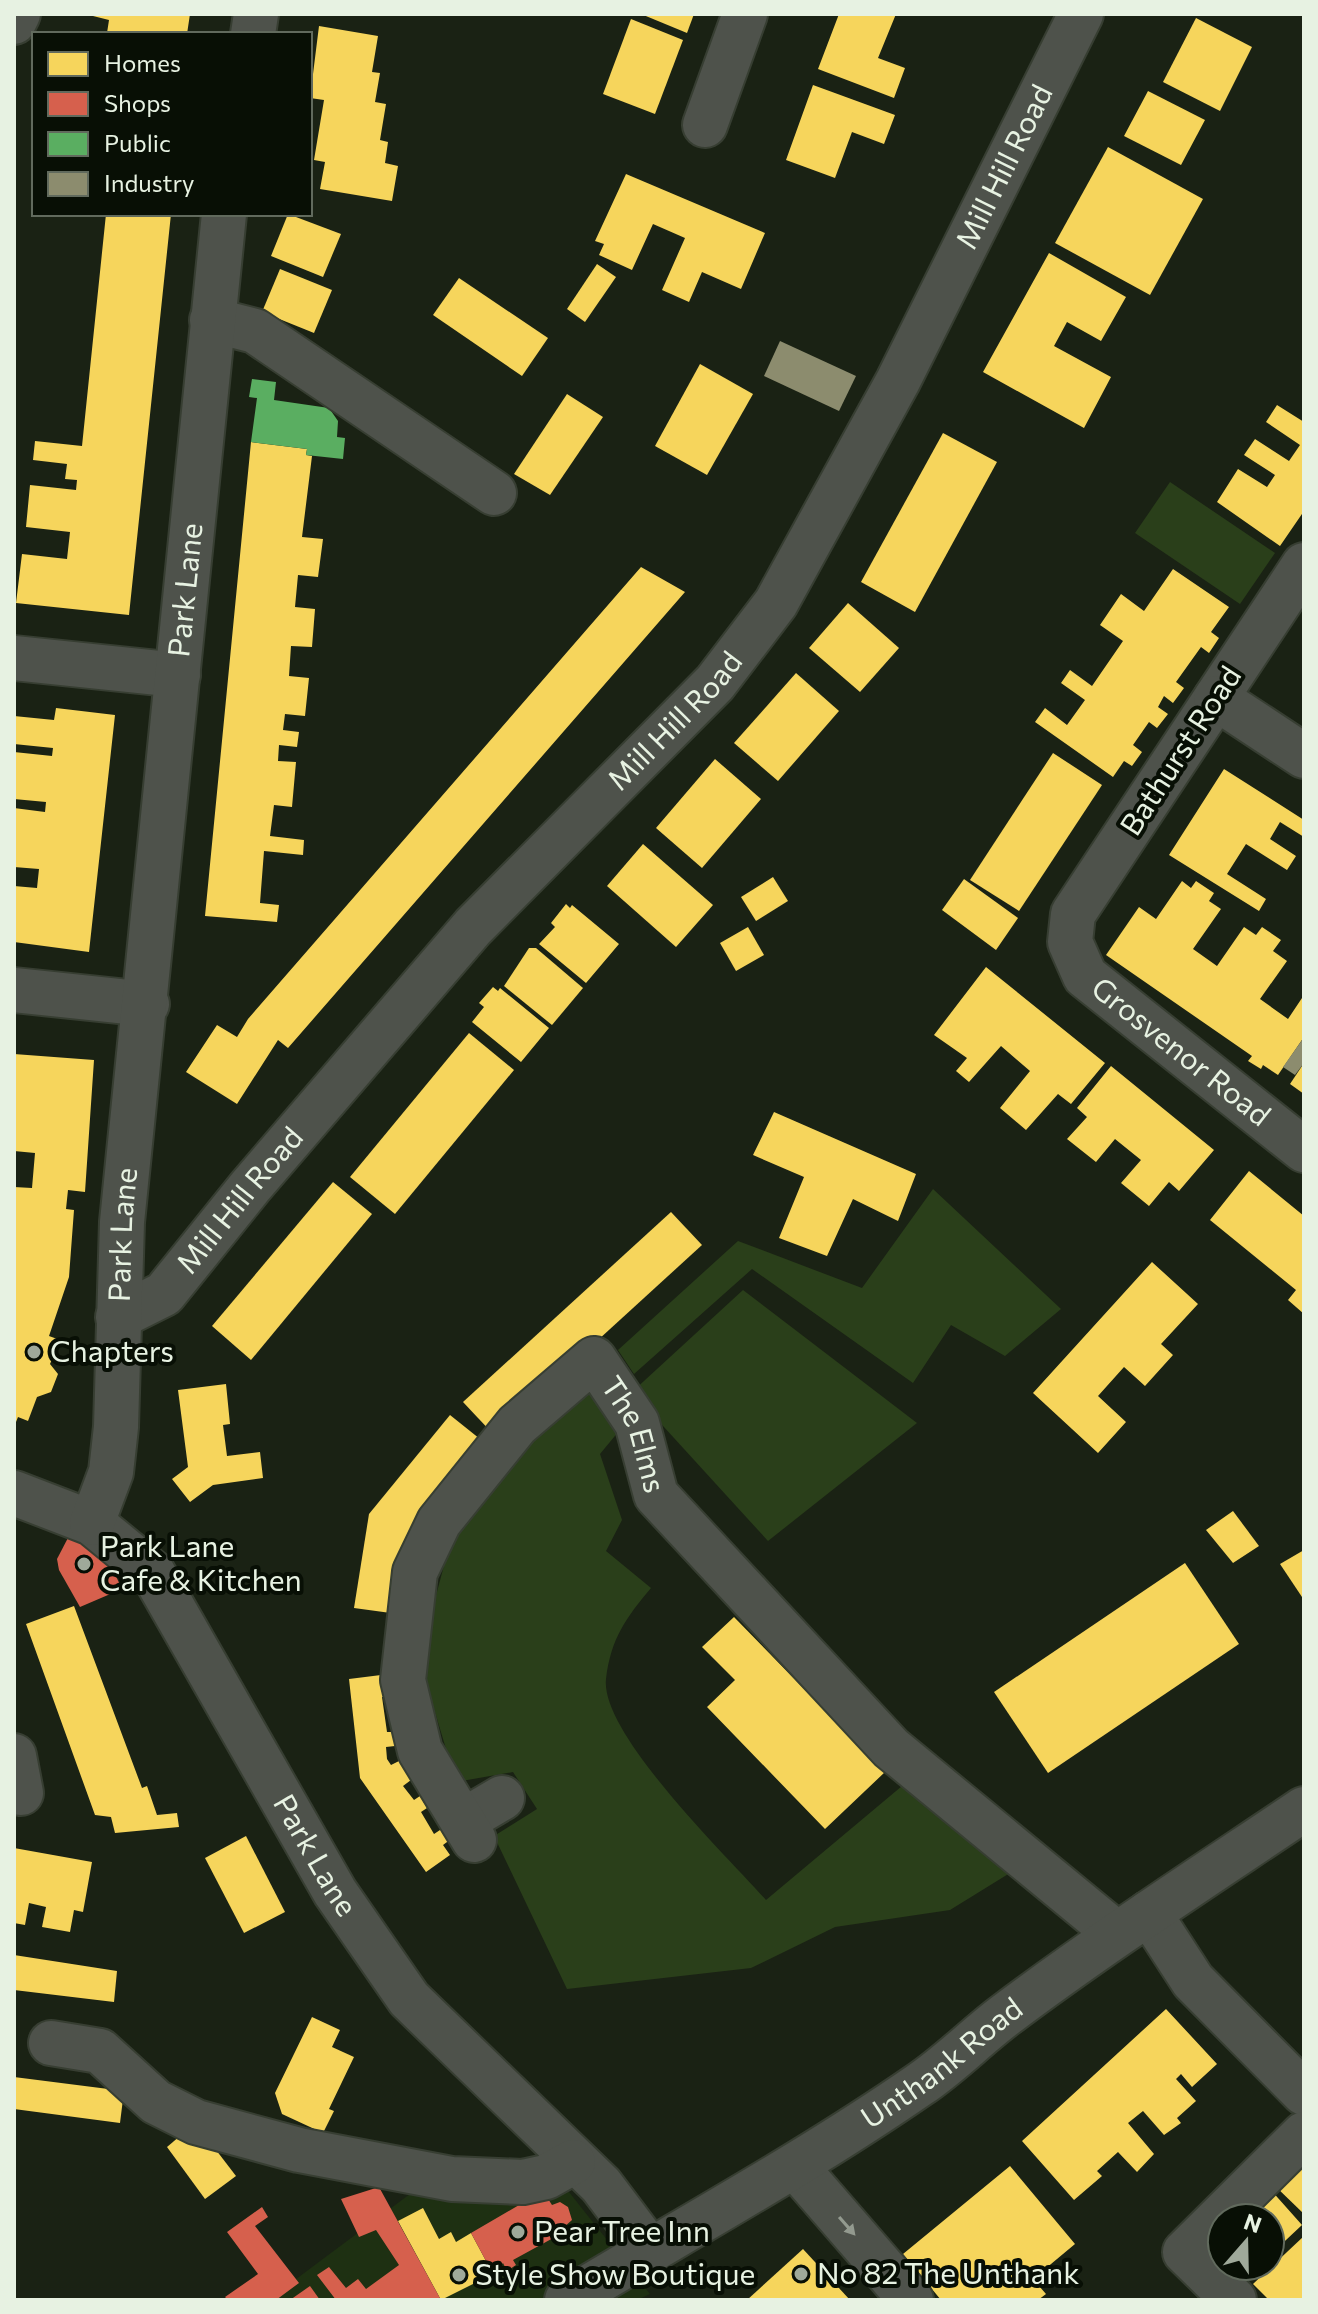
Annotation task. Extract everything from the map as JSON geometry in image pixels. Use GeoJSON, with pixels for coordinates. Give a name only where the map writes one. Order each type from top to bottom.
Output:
{"type":"FeatureCollection","features":[{"type":"Feature","properties":{"kind":"street"},"geometry":{"type":"LineString","coordinates":[[14,22],[18,14]]}},
{"type":"Feature","properties":{"kind":"street"},"geometry":{"type":"LineString","coordinates":[[705,125],[745,14]]}},
{"type":"Feature","properties":{"kind":"street","name":"Mill Hill Road"},"geometry":{"type":"LineString","coordinates":[[118,1317],[164,1294],[250,1187],[473,927],[715,683],[752,636],[776,603],[898,381],[1081,14]]}},
{"type":"Feature","properties":{"kind":"street","name":"Park Lane"},"geometry":{"type":"LineString","coordinates":[[224,216],[147,1004],[122,1222],[111,1472],[92,1523],[153,1573],[335,1892],[409,1999],[573,2162],[601,2185],[650,2250]]}},
{"type":"Feature","properties":{"kind":"street"},"geometry":{"type":"LineString","coordinates":[[212,320],[255,331],[494,493]]}},
{"type":"Feature","properties":{"kind":"street","name":"Bathurst Road"},"geometry":{"type":"LineString","coordinates":[[1070,942],[1073,914],[1304,565]]}},
{"type":"Feature","properties":{"kind":"street"},"geometry":{"type":"LineString","coordinates":[[14,658],[178,675]]}},
{"type":"Feature","properties":{"kind":"street"},"geometry":{"type":"LineString","coordinates":[[1216,698],[1304,756]]}},
{"type":"Feature","properties":{"kind":"street","name":"Grosvenor Road"},"geometry":{"type":"LineString","coordinates":[[1070,942],[1085,976],[1304,1150]]}},
{"type":"Feature","properties":{"kind":"street"},"geometry":{"type":"LineString","coordinates":[[14,990],[147,1004]]}},
{"type":"Feature","properties":{"kind":"street","name":"The Elms"},"geometry":{"type":"LineString","coordinates":[[502,1798],[468,1831],[420,1751],[403,1680],[415,1572],[439,1522],[517,1425],[594,1359],[637,1423],[656,1495],[891,1748],[1133,1923]]}},
{"type":"Feature","properties":{"kind":"street"},"geometry":{"type":"LineString","coordinates":[[16,1501],[92,1523]]}},
{"type":"Feature","properties":{"kind":"street","name":"Unthank Road"},"geometry":{"type":"LineString","coordinates":[[567,2300],[796,2167],[923,2083],[1001,2017],[1133,1923],[1304,1809]]}},
{"type":"Feature","properties":{"kind":"street"},"geometry":{"type":"LineString","coordinates":[[1133,1923],[1304,2093]]}},
{"type":"Feature","properties":{"kind":"street"},"geometry":{"type":"LineString","coordinates":[[51,2043],[100,2051],[156,2102],[196,2122],[299,2150],[452,2179],[523,2182],[546,2177],[573,2162]]}},
{"type":"Feature","properties":{"kind":"street"},"geometry":{"type":"LineString","coordinates":[[1234,2300],[1185,2252],[1304,2134]]}},
{"type":"Feature","properties":{"kind":"street"},"geometry":{"type":"LineString","coordinates":[[796,2167],[911,2300]]}},
{"type":"Feature","properties":{"kind":"shaded area"},"geometry":{"type":"Polygon","coordinates":[[[1170,482],[1275,553],[1240,604],[1135,533],[1170,482]]]}},
{"type":"Feature","properties":{"kind":"shaded area"},"geometry":{"type":"Polygon","coordinates":[[[933,1189],[1061,1309],[1005,1356],[951,1325],[913,1383],[752,1269],[634,1374],[618,1350],[738,1241],[862,1288],[933,1189]]]}},
{"type":"Feature","properties":{"kind":"shaded area"},"geometry":{"type":"Polygon","coordinates":[[[743,1290],[917,1423],[768,1541],[632,1392],[743,1290]]]}},
{"type":"Feature","properties":{"kind":"shaded area"},"geometry":{"type":"Polygon","coordinates":[[[584,1376],[619,1431],[600,1454],[622,1520],[606,1551],[651,1588],[627,1619],[616,1640],[606,1679],[610,1703],[623,1731],[644,1762],[698,1826],[766,1900],[902,1786],[1018,1868],[950,1910],[835,1927],[751,1968],[567,1989],[494,1836],[537,1809],[513,1772],[456,1782],[419,1659],[457,1517],[584,1376]]]}},
{"type":"Feature","properties":{"kind":"shaded area"},"geometry":{"type":"Polygon","coordinates":[[[426,2182],[561,2182],[650,2294],[637,2300],[268,2300],[426,2182]]]}},
{"type":"Feature","properties":{"kind":"building: Homes"},"geometry":{"type":"Polygon","coordinates":[[[85,14],[190,14],[187,32],[107,32],[109,20],[85,14]]]}},
{"type":"Feature","properties":{"kind":"building: Homes"},"geometry":{"type":"Polygon","coordinates":[[[641,14],[694,14],[687,33],[641,14]]]}},
{"type":"Feature","properties":{"kind":"building: Homes"},"geometry":{"type":"Polygon","coordinates":[[[839,14],[896,14],[878,58],[905,68],[894,98],[818,69],[839,14]]]}},
{"type":"Feature","properties":{"kind":"building: Homes"},"geometry":{"type":"Polygon","coordinates":[[[1196,18],[1252,47],[1220,111],[1163,82],[1196,18]]]}},
{"type":"Feature","properties":{"kind":"building: Homes"},"geometry":{"type":"Polygon","coordinates":[[[631,19],[683,40],[655,114],[603,94],[631,19]]]}},
{"type":"Feature","properties":{"kind":"building: Homes"},"geometry":{"type":"Polygon","coordinates":[[[319,26],[378,36],[372,72],[380,73],[375,102],[386,104],[380,140],[388,142],[385,163],[398,166],[392,201],[320,189],[325,162],[314,160],[324,100],[312,98],[319,26]]]}},
{"type":"Feature","properties":{"kind":"building: Homes"},"geometry":{"type":"Polygon","coordinates":[[[813,85],[895,115],[884,144],[852,132],[835,178],[786,160],[813,85]]]}},
{"type":"Feature","properties":{"kind":"building: Homes"},"geometry":{"type":"Polygon","coordinates":[[[1148,91],[1205,120],[1181,165],[1124,136],[1148,91]]]}},
{"type":"Feature","properties":{"kind":"building: Homes"},"geometry":{"type":"Polygon","coordinates":[[[1108,147],[1203,199],[1150,295],[1055,243],[1108,147]]]}},
{"type":"Feature","properties":{"kind":"building: Homes"},"geometry":{"type":"Polygon","coordinates":[[[626,174],[765,233],[741,289],[702,272],[689,302],[662,290],[685,238],[653,224],[632,270],[599,255],[604,244],[595,241],[626,174]]]}},
{"type":"Feature","properties":{"kind":"building: Homes"},"geometry":{"type":"Polygon","coordinates":[[[106,216],[171,216],[129,615],[16,603],[22,554],[67,559],[70,532],[26,527],[30,485],[76,490],[77,480],[65,479],[67,464],[33,460],[35,441],[82,446],[106,216]]]}},
{"type":"Feature","properties":{"kind":"building: Homes"},"geometry":{"type":"Polygon","coordinates":[[[287,216],[341,234],[323,277],[271,256],[287,216]]]}},
{"type":"Feature","properties":{"kind":"building: Homes"},"geometry":{"type":"Polygon","coordinates":[[[1049,253],[1126,297],[1101,341],[1067,322],[1054,346],[1111,377],[1084,428],[983,372],[1049,253]]]}},
{"type":"Feature","properties":{"kind":"building: Homes"},"geometry":{"type":"Polygon","coordinates":[[[597,264],[616,277],[585,322],[567,309],[597,264]]]}},
{"type":"Feature","properties":{"kind":"building: Homes"},"geometry":{"type":"Polygon","coordinates":[[[280,269],[332,290],[314,333],[262,312],[280,269]]]}},
{"type":"Feature","properties":{"kind":"building: Homes"},"geometry":{"type":"Polygon","coordinates":[[[459,278],[548,338],[522,376],[433,315],[459,278]]]}},
{"type":"Feature","properties":{"kind":"building: Homes"},"geometry":{"type":"Polygon","coordinates":[[[700,364],[753,394],[707,475],[655,446],[700,364]]]}},
{"type":"Feature","properties":{"kind":"building: Homes"},"geometry":{"type":"Polygon","coordinates":[[[567,394],[603,417],[550,495],[514,474],[567,394]]]}},
{"type":"Feature","properties":{"kind":"building: Homes"},"geometry":{"type":"Polygon","coordinates":[[[1277,405],[1304,422],[1304,511],[1280,546],[1217,502],[1238,469],[1267,487],[1275,475],[1244,455],[1255,439],[1289,461],[1300,445],[1266,422],[1277,405]]]}},
{"type":"Feature","properties":{"kind":"building: Homes"},"geometry":{"type":"Polygon","coordinates":[[[943,433],[997,462],[915,612],[861,582],[943,433]]]}},
{"type":"Feature","properties":{"kind":"building: Homes"},"geometry":{"type":"Polygon","coordinates":[[[251,442],[307,449],[306,455],[312,456],[302,537],[323,539],[318,577],[298,575],[295,607],[315,609],[312,647],[291,646],[289,676],[309,678],[305,716],[285,714],[283,730],[299,732],[297,747],[279,745],[278,761],[296,762],[292,807],[274,805],[270,836],[304,840],[303,855],[264,851],[260,903],[279,905],[277,922],[205,916],[251,442]]]}},
{"type":"Feature","properties":{"kind":"building: Homes"},"geometry":{"type":"Polygon","coordinates":[[[641,567],[685,592],[288,1048],[278,1040],[237,1104],[186,1072],[217,1025],[237,1037],[248,1019],[641,567]]]}},
{"type":"Feature","properties":{"kind":"building: Homes"},"geometry":{"type":"Polygon","coordinates":[[[1173,569],[1229,607],[1211,632],[1219,638],[1209,653],[1201,647],[1176,682],[1184,688],[1173,703],[1164,696],[1158,707],[1168,714],[1157,728],[1149,722],[1133,745],[1142,752],[1132,766],[1124,761],[1113,777],[1035,722],[1045,708],[1067,725],[1085,700],[1061,683],[1070,670],[1092,686],[1123,641],[1100,625],[1121,594],[1144,611],[1173,569]]]}},
{"type":"Feature","properties":{"kind":"building: Homes"},"geometry":{"type":"Polygon","coordinates":[[[848,603],[899,648],[860,692],[809,648],[848,603]]]}},
{"type":"Feature","properties":{"kind":"building: Homes"},"geometry":{"type":"Polygon","coordinates":[[[796,673],[839,711],[778,781],[734,743],[796,673]]]}},
{"type":"Feature","properties":{"kind":"building: Homes"},"geometry":{"type":"Polygon","coordinates":[[[56,708],[115,715],[89,952],[14,942],[14,886],[37,888],[39,869],[14,867],[14,808],[45,812],[46,802],[14,799],[14,752],[52,756],[53,748],[14,744],[14,716],[54,720],[56,708]]]}},
{"type":"Feature","properties":{"kind":"building: Homes"},"geometry":{"type":"Polygon","coordinates":[[[1053,753],[1102,785],[1019,911],[970,880],[1053,753]]]}},
{"type":"Feature","properties":{"kind":"building: Homes"},"geometry":{"type":"Polygon","coordinates":[[[715,759],[761,799],[702,868],[656,828],[715,759]]]}},
{"type":"Feature","properties":{"kind":"building: Homes"},"geometry":{"type":"Polygon","coordinates":[[[1224,769],[1304,820],[1304,837],[1280,822],[1270,839],[1296,856],[1287,870],[1246,844],[1227,874],[1266,899],[1259,911],[1169,855],[1224,769]]]}},
{"type":"Feature","properties":{"kind":"building: Homes"},"geometry":{"type":"Polygon","coordinates":[[[643,844],[713,905],[676,947],[607,886],[643,844]]]}},
{"type":"Feature","properties":{"kind":"building: Homes"},"geometry":{"type":"Polygon","coordinates":[[[773,877],[788,901],[756,921],[741,897],[773,877]]]}},
{"type":"Feature","properties":{"kind":"building: Homes"},"geometry":{"type":"Polygon","coordinates":[[[964,879],[1018,918],[996,950],[942,910],[964,879]]]}},
{"type":"Feature","properties":{"kind":"building: Homes"},"geometry":{"type":"Polygon","coordinates":[[[1182,881],[1191,888],[1196,881],[1214,893],[1209,901],[1221,909],[1193,949],[1217,966],[1244,927],[1256,935],[1262,927],[1281,940],[1273,951],[1287,961],[1260,999],[1288,1019],[1304,995],[1304,1037],[1278,1075],[1263,1065],[1261,1069],[1248,1061],[1252,1056],[1106,955],[1139,907],[1156,919],[1182,881]]]}},
{"type":"Feature","properties":{"kind":"building: Homes"},"geometry":{"type":"Polygon","coordinates":[[[566,904],[570,908],[572,905],[619,944],[586,983],[539,944],[555,927],[551,923],[566,904]]]}},
{"type":"Feature","properties":{"kind":"building: Homes"},"geometry":{"type":"Polygon","coordinates":[[[748,927],[764,955],[736,971],[720,943],[748,927]]]}},
{"type":"Feature","properties":{"kind":"building: Homes"},"geometry":{"type":"Polygon","coordinates":[[[529,948],[536,948],[583,988],[552,1025],[504,986],[529,948]]]}},
{"type":"Feature","properties":{"kind":"building: Homes"},"geometry":{"type":"Polygon","coordinates":[[[986,967],[1105,1063],[1071,1104],[1058,1094],[1026,1130],[1000,1108],[1030,1071],[1001,1046],[969,1082],[956,1071],[967,1058],[934,1035],[986,967]]]}},
{"type":"Feature","properties":{"kind":"building: Homes"},"geometry":{"type":"Polygon","coordinates":[[[493,987],[498,991],[500,988],[549,1028],[521,1062],[472,1022],[484,1007],[479,1003],[493,987]]]}},
{"type":"Feature","properties":{"kind":"building: Homes"},"geometry":{"type":"Polygon","coordinates":[[[469,1033],[514,1070],[395,1214],[350,1177],[469,1033]]]}},
{"type":"Feature","properties":{"kind":"building: Homes"},"geometry":{"type":"Polygon","coordinates":[[[14,1054],[94,1060],[85,1192],[68,1190],[66,1209],[74,1210],[69,1277],[49,1336],[60,1340],[50,1364],[58,1374],[51,1392],[37,1397],[28,1421],[18,1417],[14,1427],[14,1187],[32,1188],[35,1153],[14,1151],[14,1054]]]}},
{"type":"Feature","properties":{"kind":"building: Homes"},"geometry":{"type":"Polygon","coordinates":[[[1304,1063],[1304,1094],[1290,1084],[1304,1063]]]}},
{"type":"Feature","properties":{"kind":"building: Homes"},"geometry":{"type":"Polygon","coordinates":[[[1111,1066],[1214,1150],[1179,1191],[1169,1182],[1149,1206],[1121,1183],[1141,1160],[1115,1139],[1096,1162],[1067,1139],[1087,1117],[1077,1108],[1111,1066]]]}},
{"type":"Feature","properties":{"kind":"building: Homes"},"geometry":{"type":"Polygon","coordinates":[[[774,1112],[916,1174],[898,1221],[853,1199],[827,1256],[779,1238],[804,1177],[753,1155],[774,1112]]]}},
{"type":"Feature","properties":{"kind":"building: Homes"},"geometry":{"type":"Polygon","coordinates":[[[1249,1171],[1304,1216],[1304,1314],[1288,1300],[1296,1290],[1210,1220],[1249,1171]]]}},
{"type":"Feature","properties":{"kind":"building: Homes"},"geometry":{"type":"Polygon","coordinates":[[[333,1182],[372,1214],[251,1360],[212,1326],[333,1182]]]}},
{"type":"Feature","properties":{"kind":"building: Homes"},"geometry":{"type":"Polygon","coordinates":[[[671,1212],[702,1245],[494,1435],[463,1402],[671,1212]]]}},
{"type":"Feature","properties":{"kind":"building: Homes"},"geometry":{"type":"Polygon","coordinates":[[[1152,1262],[1198,1304],[1161,1344],[1173,1355],[1145,1386],[1124,1367],[1098,1396],[1126,1422],[1098,1453],[1033,1393],[1152,1262]]]}},
{"type":"Feature","properties":{"kind":"building: Homes"},"geometry":{"type":"Polygon","coordinates":[[[226,1384],[230,1424],[223,1425],[227,1456],[260,1452],[263,1478],[213,1485],[190,1502],[172,1479],[188,1467],[178,1390],[226,1384]]]}},
{"type":"Feature","properties":{"kind":"building: Homes"},"geometry":{"type":"Polygon","coordinates":[[[450,1415],[485,1443],[398,1614],[354,1608],[369,1514],[450,1415]]]}},
{"type":"Feature","properties":{"kind":"building: Homes"},"geometry":{"type":"Polygon","coordinates":[[[1233,1511],[1259,1546],[1233,1563],[1206,1530],[1233,1511]]]}},
{"type":"Feature","properties":{"kind":"building: Homes"},"geometry":{"type":"Polygon","coordinates":[[[1304,1550],[1304,1600],[1280,1564],[1304,1550]]]}},
{"type":"Feature","properties":{"kind":"building: Homes"},"geometry":{"type":"Polygon","coordinates":[[[1185,1563],[1239,1644],[1048,1773],[994,1692],[1185,1563]]]}},
{"type":"Feature","properties":{"kind":"building: Homes"},"geometry":{"type":"Polygon","coordinates":[[[74,1606],[142,1788],[147,1786],[157,1815],[177,1813],[179,1827],[115,1833],[111,1817],[95,1815],[26,1624],[74,1606]]]}},
{"type":"Feature","properties":{"kind":"building: Homes"},"geometry":{"type":"Polygon","coordinates":[[[734,1617],[885,1772],[825,1829],[707,1707],[735,1680],[702,1647],[734,1617]]]}},
{"type":"Feature","properties":{"kind":"building: Homes"},"geometry":{"type":"Polygon","coordinates":[[[381,1675],[391,1696],[382,1697],[387,1732],[394,1732],[395,1746],[386,1747],[387,1759],[391,1765],[401,1760],[411,1780],[403,1786],[414,1800],[420,1796],[427,1808],[421,1812],[434,1834],[443,1828],[451,1839],[443,1845],[450,1855],[426,1872],[360,1778],[349,1679],[381,1675]]]}},
{"type":"Feature","properties":{"kind":"building: Homes"},"geometry":{"type":"Polygon","coordinates":[[[246,1836],[285,1912],[244,1933],[205,1858],[246,1836]]]}},
{"type":"Feature","properties":{"kind":"building: Homes"},"geometry":{"type":"Polygon","coordinates":[[[14,1848],[92,1862],[83,1912],[74,1910],[70,1932],[42,1927],[46,1907],[29,1903],[25,1925],[14,1923],[14,1848]]]}},
{"type":"Feature","properties":{"kind":"building: Homes"},"geometry":{"type":"Polygon","coordinates":[[[14,1955],[117,1971],[114,2002],[14,1990],[14,1955]]]}},
{"type":"Feature","properties":{"kind":"building: Homes"},"geometry":{"type":"Polygon","coordinates":[[[1166,2009],[1217,2064],[1192,2087],[1181,2074],[1176,2079],[1196,2101],[1177,2118],[1181,2123],[1164,2135],[1143,2111],[1128,2123],[1154,2154],[1137,2172],[1118,2152],[1097,2171],[1102,2176],[1074,2200],[1022,2141],[1166,2009]]]}},
{"type":"Feature","properties":{"kind":"building: Homes"},"geometry":{"type":"Polygon","coordinates":[[[312,2017],[340,2030],[332,2047],[354,2057],[329,2109],[334,2111],[323,2133],[282,2114],[275,2093],[312,2017]]]}},
{"type":"Feature","properties":{"kind":"building: Homes"},"geometry":{"type":"Polygon","coordinates":[[[14,2077],[124,2091],[120,2123],[14,2109],[14,2077]]]}},
{"type":"Feature","properties":{"kind":"building: Homes"},"geometry":{"type":"Polygon","coordinates":[[[180,2136],[213,2146],[236,2176],[205,2199],[167,2147],[180,2136]]]}},
{"type":"Feature","properties":{"kind":"building: Homes"},"geometry":{"type":"Polygon","coordinates":[[[1304,2152],[1304,2214],[1273,2184],[1304,2152]]]}},
{"type":"Feature","properties":{"kind":"building: Homes"},"geometry":{"type":"Polygon","coordinates":[[[1010,2166],[1075,2244],[1033,2279],[1046,2294],[1038,2300],[941,2300],[903,2254],[1010,2166]]]}},
{"type":"Feature","properties":{"kind":"building: Homes"},"geometry":{"type":"Polygon","coordinates":[[[1269,2188],[1281,2202],[1256,2202],[1269,2188]]]}},
{"type":"Feature","properties":{"kind":"building: Homes"},"geometry":{"type":"Polygon","coordinates":[[[1286,2207],[1302,2225],[1286,2240],[1286,2207]]]}},
{"type":"Feature","properties":{"kind":"building: Homes"},"geometry":{"type":"Polygon","coordinates":[[[423,2208],[439,2239],[451,2232],[456,2242],[471,2233],[493,2274],[441,2300],[398,2221],[423,2208]]]}},
{"type":"Feature","properties":{"kind":"building: Homes"},"geometry":{"type":"Polygon","coordinates":[[[1304,2236],[1304,2300],[1269,2300],[1253,2284],[1286,2282],[1286,2253],[1304,2236]]]}},
{"type":"Feature","properties":{"kind":"building: Homes","name":"No 82 The Unthank"},"geometry":{"type":"Polygon","coordinates":[[[803,2249],[850,2300],[747,2300],[803,2249]]]}},
{"type":"Feature","properties":{"kind":"building: Shops","name":"Park Lane Cafe & Kitchen"},"geometry":{"type":"Polygon","coordinates":[[[70,1534],[99,1540],[122,1589],[80,1607],[59,1570],[57,1559],[70,1534]]]}},
{"type":"Feature","properties":{"kind":"building: Shops"},"geometry":{"type":"Polygon","coordinates":[[[379,2187],[441,2300],[336,2300],[317,2275],[329,2267],[346,2288],[358,2279],[366,2289],[399,2265],[376,2230],[359,2237],[341,2199],[379,2187]]]}},
{"type":"Feature","properties":{"kind":"building: Shops","name":"Pear Tree Inn"},"geometry":{"type":"Polygon","coordinates":[[[543,2191],[552,2205],[560,2202],[568,2207],[572,2220],[564,2227],[566,2231],[513,2260],[516,2265],[507,2271],[503,2263],[493,2274],[471,2233],[543,2191]]]}},
{"type":"Feature","properties":{"kind":"building: Shops"},"geometry":{"type":"Polygon","coordinates":[[[262,2207],[268,2217],[255,2226],[299,2283],[276,2300],[228,2300],[225,2297],[258,2274],[227,2232],[262,2207]]]}},
{"type":"Feature","properties":{"kind":"building: Shops"},"geometry":{"type":"Polygon","coordinates":[[[310,2286],[320,2300],[290,2300],[310,2286]]]}},
{"type":"Feature","properties":{"kind":"building: Public"},"geometry":{"type":"Polygon","coordinates":[[[252,379],[276,382],[274,400],[329,408],[338,421],[337,437],[345,438],[343,459],[306,455],[307,449],[251,442],[257,398],[249,397],[252,379]]]}},
{"type":"Feature","properties":{"kind":"building: Industry"},"geometry":{"type":"Polygon","coordinates":[[[780,341],[856,376],[839,411],[764,376],[780,341]]]}},
{"type":"Feature","properties":{"kind":"building: Industry"},"geometry":{"type":"Polygon","coordinates":[[[1302,1040],[1304,1063],[1295,1075],[1283,1067],[1302,1040]]]}},
{"type":"Feature","properties":{"kind":"place","name":"Chapters"},"geometry":{"type":"Point","coordinates":[34,1352]}},
{"type":"Feature","properties":{"kind":"place","name":"Park Lane Cafe & Kitchen"},"geometry":{"type":"Point","coordinates":[84,1564]}},
{"type":"Feature","properties":{"kind":"place","name":"Pear Tree Inn"},"geometry":{"type":"Point","coordinates":[518,2232]}},
{"type":"Feature","properties":{"kind":"place","name":"No 82 The Unthank"},"geometry":{"type":"Point","coordinates":[801,2274]}},
{"type":"Feature","properties":{"kind":"place","name":"Style Show Boutique"},"geometry":{"type":"Point","coordinates":[459,2275]}}]}
